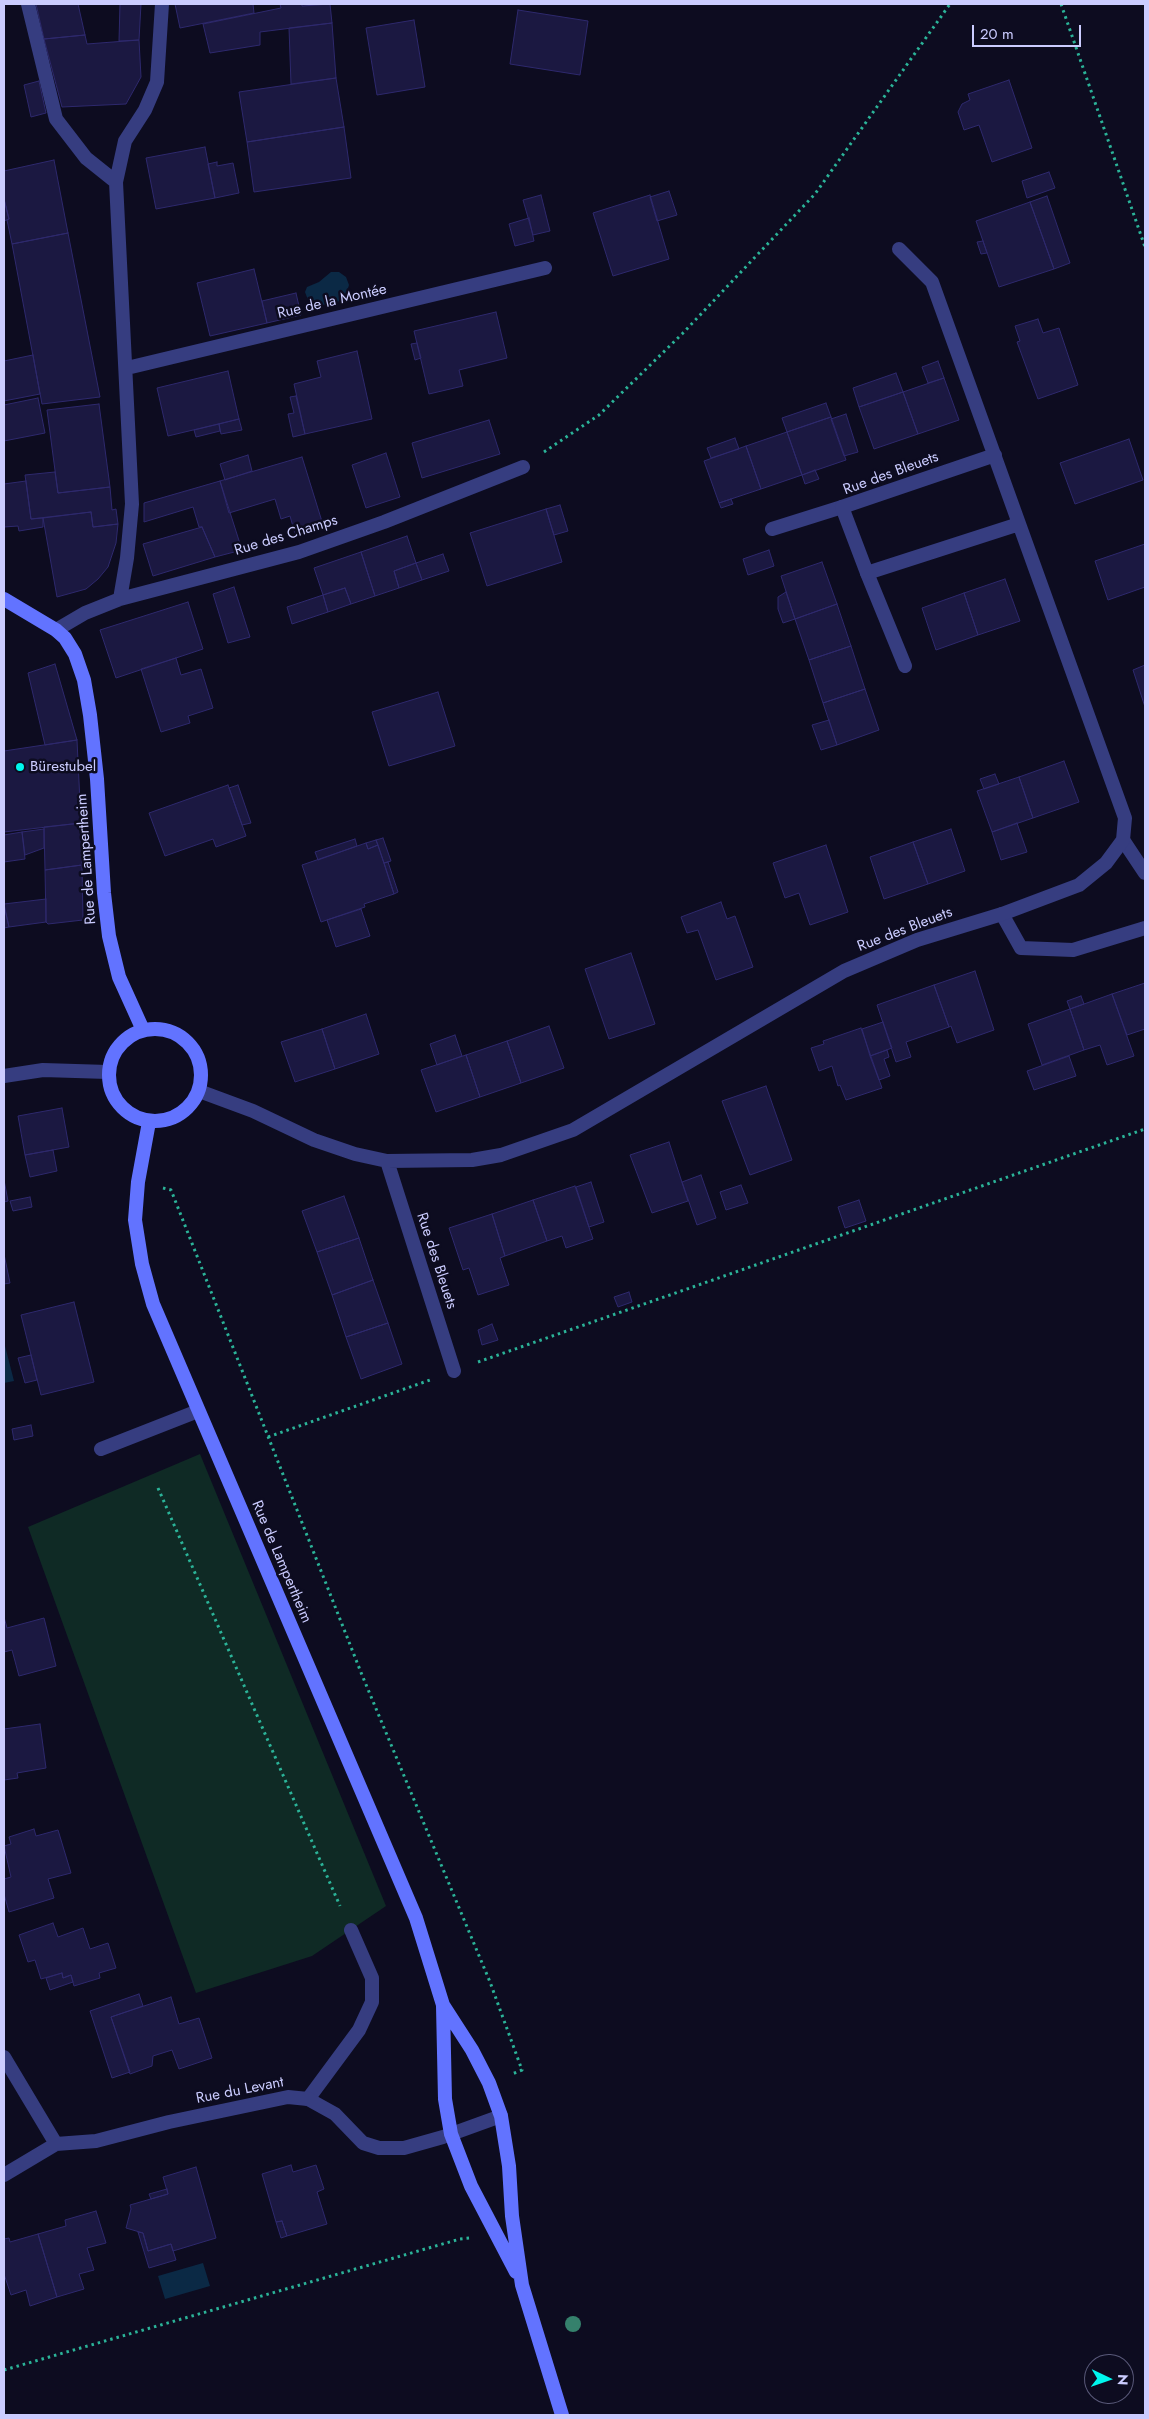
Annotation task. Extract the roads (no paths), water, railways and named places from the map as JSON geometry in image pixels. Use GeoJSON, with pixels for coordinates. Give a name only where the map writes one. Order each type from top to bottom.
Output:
{"type":"FeatureCollection","features":[{"type":"Feature","properties":{"kind":"main road","name":"Rue de Lampertheim"},"geometry":{"type":"LineString","coordinates":[[4,599],[56,630],[65,638],[75,654],[84,680],[98,779],[104,894],[109,936],[119,977],[143,1030]]}},
{"type":"Feature","properties":{"kind":"main road"},"geometry":{"type":"LineString","coordinates":[[143,1030],[169,1030],[186,1039],[196,1052],[202,1072],[199,1091],[190,1106],[176,1118],[149,1122],[124,1111],[113,1097],[108,1072],[111,1058],[120,1044],[134,1033],[143,1030]]}},
{"type":"Feature","properties":{"kind":"main road","name":"Rue de Lampertheim"},"geometry":{"type":"LineString","coordinates":[[149,1122],[138,1182],[135,1220],[142,1264],[153,1304],[416,1918],[443,2005]]}},
{"type":"Feature","properties":{"kind":"main road"},"geometry":{"type":"LineString","coordinates":[[443,2005],[472,2050],[489,2083],[501,2116],[509,2166],[512,2216],[522,2285]]}},
{"type":"Feature","properties":{"kind":"main road"},"geometry":{"type":"LineString","coordinates":[[443,2005],[445,2099],[451,2134],[471,2186],[498,2235],[522,2285],[562,2415]]}},
{"type":"Feature","properties":{"kind":"street"},"geometry":{"type":"LineString","coordinates":[[28,4],[56,119],[86,158],[116,182]]}},
{"type":"Feature","properties":{"kind":"street"},"geometry":{"type":"LineString","coordinates":[[120,599],[127,558],[132,504],[127,368],[118,252],[116,182],[125,141],[145,110],[156,82],[162,4]]}},
{"type":"Feature","properties":{"kind":"street"},"geometry":{"type":"LineString","coordinates":[[899,249],[932,282],[1125,818],[1123,840],[1145,873]]}},
{"type":"Feature","properties":{"kind":"street","name":"Rue de la Montée"},"geometry":{"type":"LineString","coordinates":[[127,368],[545,268]]}},
{"type":"Feature","properties":{"kind":"street","name":"Rue des Bleuets"},"geometry":{"type":"LineString","coordinates":[[905,666],[842,507],[995,455]]}},
{"type":"Feature","properties":{"kind":"street","name":"Rue des Champs"},"geometry":{"type":"LineString","coordinates":[[56,630],[85,613],[120,599],[299,552],[411,512],[523,467]]}},
{"type":"Feature","properties":{"kind":"street"},"geometry":{"type":"LineString","coordinates":[[772,529],[842,507]]}},
{"type":"Feature","properties":{"kind":"street"},"geometry":{"type":"LineString","coordinates":[[867,573],[1019,524]]}},
{"type":"Feature","properties":{"kind":"street","name":"Rue des Bleuets"},"geometry":{"type":"LineString","coordinates":[[199,1091],[253,1111],[314,1140],[355,1154],[387,1161],[472,1160],[501,1155],[573,1130],[844,971],[917,940],[1002,914],[1079,884],[1106,863],[1123,840]]}},
{"type":"Feature","properties":{"kind":"street"},"geometry":{"type":"LineString","coordinates":[[1002,914],[1021,948],[1073,950],[1145,928]]}},
{"type":"Feature","properties":{"kind":"street"},"geometry":{"type":"LineString","coordinates":[[4,1076],[43,1070],[108,1072]]}},
{"type":"Feature","properties":{"kind":"street","name":"Rue des Bleuets"},"geometry":{"type":"LineString","coordinates":[[387,1161],[454,1371]]}},
{"type":"Feature","properties":{"kind":"street"},"geometry":{"type":"LineString","coordinates":[[101,1449],[198,1411]]}},
{"type":"Feature","properties":{"kind":"street"},"geometry":{"type":"LineString","coordinates":[[308,2099],[359,2030],[372,2002],[372,1978],[351,1930]]}},
{"type":"Feature","properties":{"kind":"street"},"geometry":{"type":"LineString","coordinates":[[4,2057],[56,2144]]}},
{"type":"Feature","properties":{"kind":"street","name":"Rue du Levant"},"geometry":{"type":"LineString","coordinates":[[4,2175],[56,2144],[96,2141],[169,2122],[288,2097],[308,2099],[335,2114],[362,2143],[379,2148],[404,2148],[501,2116]]}},
{"type":"Feature","properties":{"kind":"water"},"geometry":{"type":"Polygon","coordinates":[[[331,272],[339,272],[346,277],[349,285],[346,295],[340,301],[324,305],[308,300],[305,292],[307,287],[319,282],[331,272]]]}},
{"type":"Feature","properties":{"kind":"water"},"geometry":{"type":"Polygon","coordinates":[[[4,1342],[14,1381],[4,1383],[4,1342]]]}},
{"type":"Feature","properties":{"kind":"water"},"geometry":{"type":"Polygon","coordinates":[[[203,2263],[210,2286],[165,2299],[158,2276],[203,2263]]]}},
{"type":"Feature","properties":{"kind":"place","name":"Bürestubel"},"geometry":{"type":"Point","coordinates":[20,767]}}]}
